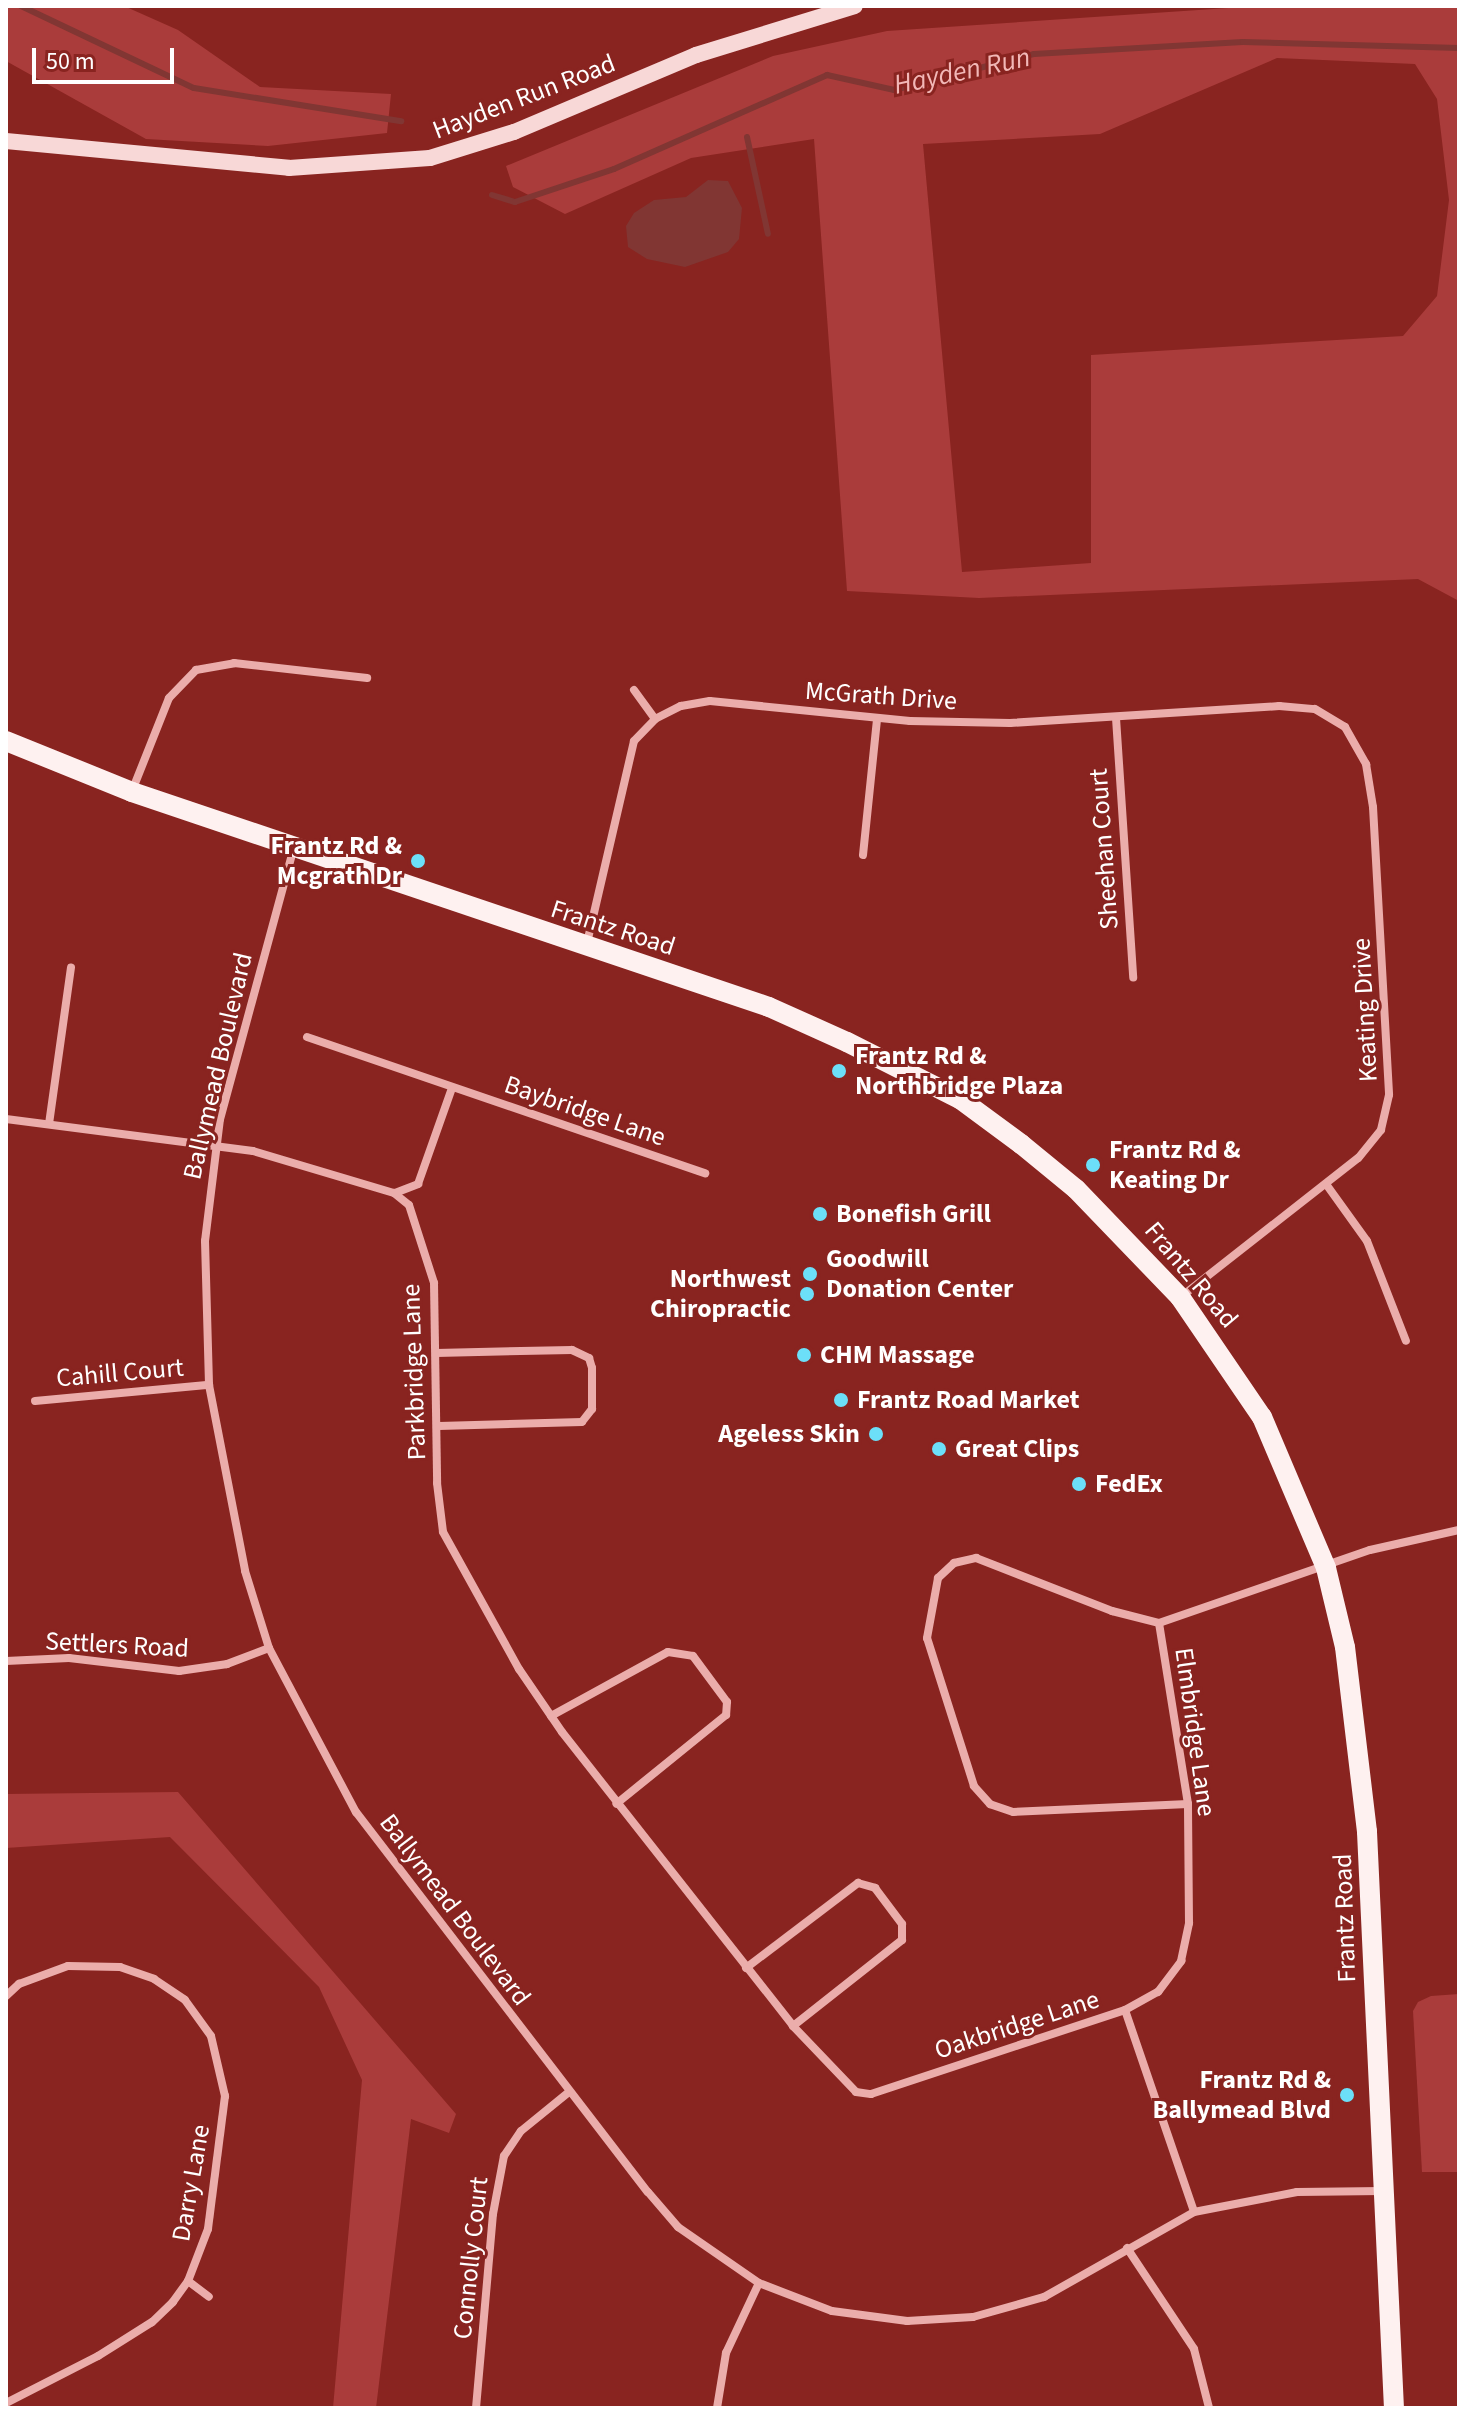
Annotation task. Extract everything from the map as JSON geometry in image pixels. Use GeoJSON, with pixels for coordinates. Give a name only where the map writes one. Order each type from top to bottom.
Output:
{"type":"FeatureCollection","features":[{"type":"Feature","properties":{"kind":"main road","name":"Hayden Run Road"},"geometry":{"type":"LineString","coordinates":[[6,141],[289,168],[430,158],[514,132],[696,55],[855,6]]}},
{"type":"Feature","properties":{"kind":"main road","name":"Frantz Road"},"geometry":{"type":"LineString","coordinates":[[6,741],[132,792],[586,948],[769,1007],[960,1099],[1076,1189],[1180,1297],[1262,1417],[1326,1568],[1360,1745],[1394,2408]]}},
{"type":"Feature","properties":{"kind":"street"},"geometry":{"type":"LineString","coordinates":[[132,792],[169,698],[196,670],[234,663],[367,678]]}},
{"type":"Feature","properties":{"kind":"street"},"geometry":{"type":"LineString","coordinates":[[586,948],[610,862],[624,769],[634,741],[655,719],[634,690]]}},
{"type":"Feature","properties":{"kind":"street","name":"McGrath Drive"},"geometry":{"type":"LineString","coordinates":[[655,719],[681,706],[710,701],[877,719],[1010,723],[1279,706],[1315,709],[1345,727]]}},
{"type":"Feature","properties":{"kind":"street","name":"Sheehan Court"},"geometry":{"type":"LineString","coordinates":[[1116,718],[1133,977]]}},
{"type":"Feature","properties":{"kind":"street"},"geometry":{"type":"LineString","coordinates":[[863,855],[877,719]]}},
{"type":"Feature","properties":{"kind":"street","name":"Keating Drive"},"geometry":{"type":"LineString","coordinates":[[1180,1297],[1326,1184],[1381,1130],[1389,1095],[1373,807],[1366,764],[1345,727]]}},
{"type":"Feature","properties":{"kind":"street","name":"Ballymead Boulevard"},"geometry":{"type":"LineString","coordinates":[[294,846],[215,1145],[205,1241],[209,1385],[245,1571],[269,1648],[356,1812],[569,2092],[678,2227],[759,2283],[863,2318],[943,2320],[1044,2297],[1194,2212],[1297,2192],[1383,2191]]}},
{"type":"Feature","properties":{"kind":"street"},"geometry":{"type":"LineString","coordinates":[[49,1124],[71,968]]}},
{"type":"Feature","properties":{"kind":"street","name":"Baybridge Lane"},"geometry":{"type":"LineString","coordinates":[[307,1037],[705,1173]]}},
{"type":"Feature","properties":{"kind":"street"},"geometry":{"type":"LineString","coordinates":[[6,1119],[215,1145],[320,1168],[394,1193],[418,1184],[452,1088]]}},
{"type":"Feature","properties":{"kind":"street"},"geometry":{"type":"LineString","coordinates":[[1326,1184],[1367,1241],[1406,1341]]}},
{"type":"Feature","properties":{"kind":"street","name":"Parkbridge Lane"},"geometry":{"type":"LineString","coordinates":[[394,1193],[418,1222],[434,1283],[443,1532],[519,1669],[551,1716],[616,1804],[793,2026],[856,2092]]}},
{"type":"Feature","properties":{"kind":"street"},"geometry":{"type":"LineString","coordinates":[[436,1353],[582,1351],[589,1358],[592,1384],[592,1409],[582,1422],[439,1426]]}},
{"type":"Feature","properties":{"kind":"street","name":"Cahill Court"},"geometry":{"type":"LineString","coordinates":[[35,1401],[209,1385]]}},
{"type":"Feature","properties":{"kind":"street","name":"Elmbridge Lane"},"geometry":{"type":"LineString","coordinates":[[1188,1804],[1013,1812],[990,1804],[974,1786],[927,1638],[938,1578],[954,1563],[976,1558],[1112,1611],[1159,1623],[1326,1568],[1370,1550],[1459,1530]]}},
{"type":"Feature","properties":{"kind":"street","name":"Elmbridge Lane"},"geometry":{"type":"LineString","coordinates":[[1125,2010],[1158,1992],[1181,1961],[1189,1923],[1188,1804],[1159,1623]]}},
{"type":"Feature","properties":{"kind":"street","name":"Settlers Road"},"geometry":{"type":"LineString","coordinates":[[6,1661],[69,1658],[179,1671],[227,1664],[269,1648]]}},
{"type":"Feature","properties":{"kind":"street"},"geometry":{"type":"LineString","coordinates":[[551,1716],[677,1649],[693,1656],[727,1702],[726,1715],[616,1804]]}},
{"type":"Feature","properties":{"kind":"street"},"geometry":{"type":"LineString","coordinates":[[746,1968],[858,1883],[875,1888],[902,1924],[902,1940],[793,2026]]}},
{"type":"Feature","properties":{"kind":"street","name":"Darry Lane"},"geometry":{"type":"LineString","coordinates":[[6,1996],[43,1972],[68,1966],[120,1967],[154,1979],[185,2000],[219,2054],[225,2096],[216,2192],[188,2281],[152,2322],[6,2403]]}},
{"type":"Feature","properties":{"kind":"street","name":"Oakbridge Lane"},"geometry":{"type":"LineString","coordinates":[[856,2092],[871,2094],[1125,2010],[1194,2212]]}},
{"type":"Feature","properties":{"kind":"street","name":"Connolly Court"},"geometry":{"type":"LineString","coordinates":[[476,2408],[493,2214],[504,2156],[521,2131],[569,2092]]}},
{"type":"Feature","properties":{"kind":"street"},"geometry":{"type":"LineString","coordinates":[[1127,2248],[1194,2349],[1209,2408]]}},
{"type":"Feature","properties":{"kind":"street"},"geometry":{"type":"LineString","coordinates":[[188,2281],[209,2297]]}},
{"type":"Feature","properties":{"kind":"street"},"geometry":{"type":"LineString","coordinates":[[717,2408],[726,2353],[759,2283]]}},
{"type":"Feature","properties":{"kind":"shaded area"},"geometry":{"type":"Polygon","coordinates":[[[6,6],[124,6],[178,30],[260,87],[391,94],[387,133],[268,146],[146,139],[6,61],[6,6]]]}},
{"type":"Feature","properties":{"kind":"shaded area"},"geometry":{"type":"Polygon","coordinates":[[[1258,6],[1459,6],[1459,601],[1418,579],[979,598],[847,591],[814,139],[691,158],[565,214],[513,187],[506,166],[773,56],[887,31],[1258,6]],[[1277,58],[1100,134],[923,144],[962,572],[1091,563],[1091,355],[1403,336],[1437,296],[1449,200],[1437,99],[1415,64],[1277,58]]]}},
{"type":"Feature","properties":{"kind":"shaded area"},"geometry":{"type":"Polygon","coordinates":[[[708,180],[728,181],[742,208],[739,239],[728,252],[685,267],[647,259],[628,247],[626,226],[634,213],[654,200],[686,197],[708,180]]]}},
{"type":"Feature","properties":{"kind":"shaded area"},"geometry":{"type":"Polygon","coordinates":[[[178,1792],[456,2114],[449,2133],[411,2119],[376,2408],[333,2408],[362,2080],[319,1987],[170,1837],[6,1848],[6,1794],[178,1792]]]}},
{"type":"Feature","properties":{"kind":"shaded area"},"geometry":{"type":"Polygon","coordinates":[[[1459,1994],[1459,2172],[1422,2172],[1413,2011],[1418,2002],[1431,1996],[1459,1994]]]}},
{"type":"Feature","properties":{"kind":"waterway","name":"Hayden Run"},"geometry":{"type":"LineString","coordinates":[[21,6],[194,88],[401,121]]}},
{"type":"Feature","properties":{"kind":"waterway","name":"Hayden Run"},"geometry":{"type":"LineString","coordinates":[[492,195],[515,202],[614,169],[827,75],[894,90],[1034,54],[1243,42],[1459,48]]}},
{"type":"Feature","properties":{"kind":"waterway"},"geometry":{"type":"LineString","coordinates":[[747,137],[768,234]]}},
{"type":"Feature","properties":{"kind":"place","name":"Frantz Rd & Mcgrath Dr"},"geometry":{"type":"Point","coordinates":[418,861]}},
{"type":"Feature","properties":{"kind":"place","name":"Frantz Rd & Northbridge Plaza"},"geometry":{"type":"Point","coordinates":[839,1071]}},
{"type":"Feature","properties":{"kind":"place","name":"Frantz Rd & Keating Dr"},"geometry":{"type":"Point","coordinates":[1093,1165]}},
{"type":"Feature","properties":{"kind":"place","name":"Bonefish Grill"},"geometry":{"type":"Point","coordinates":[820,1214]}},
{"type":"Feature","properties":{"kind":"place","name":"Goodwill Donation Center"},"geometry":{"type":"Point","coordinates":[810,1274]}},
{"type":"Feature","properties":{"kind":"place","name":"Northwest Chiropractic"},"geometry":{"type":"Point","coordinates":[807,1294]}},
{"type":"Feature","properties":{"kind":"place","name":"CHM Massage"},"geometry":{"type":"Point","coordinates":[804,1355]}},
{"type":"Feature","properties":{"kind":"place","name":"Frantz Road Market"},"geometry":{"type":"Point","coordinates":[841,1400]}},
{"type":"Feature","properties":{"kind":"place","name":"Ageless Skin"},"geometry":{"type":"Point","coordinates":[876,1434]}},
{"type":"Feature","properties":{"kind":"place","name":"Great Clips"},"geometry":{"type":"Point","coordinates":[939,1449]}},
{"type":"Feature","properties":{"kind":"place","name":"FedEx"},"geometry":{"type":"Point","coordinates":[1079,1484]}},
{"type":"Feature","properties":{"kind":"place","name":"Frantz Rd & Ballymead Blvd"},"geometry":{"type":"Point","coordinates":[1347,2095]}}]}
